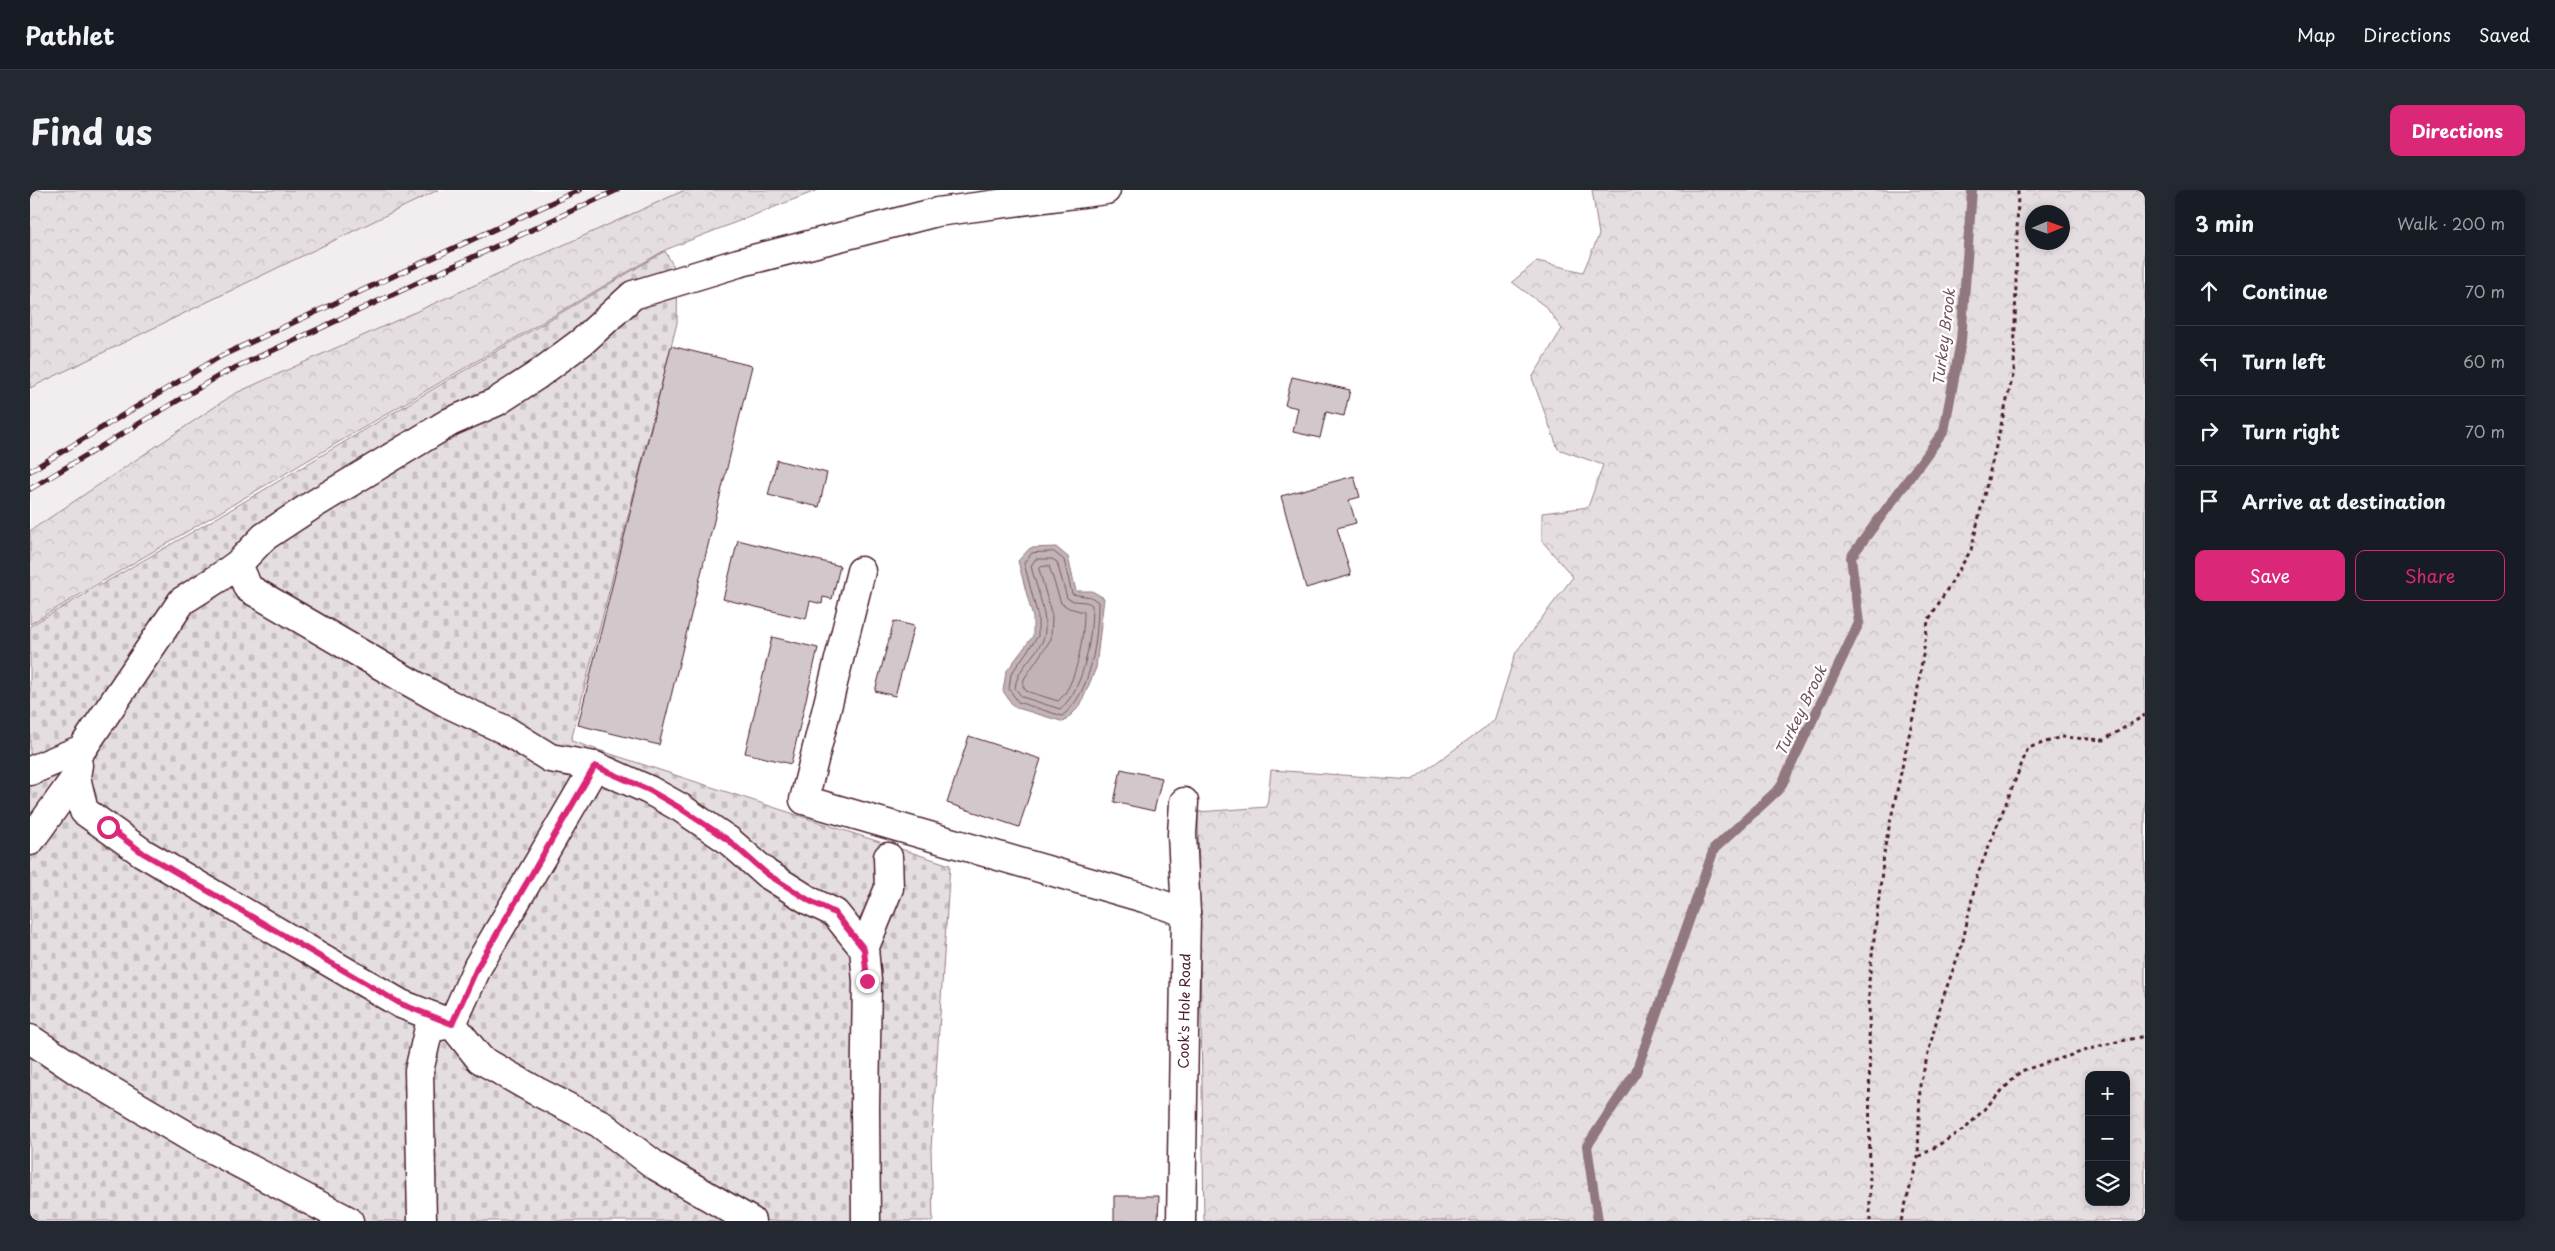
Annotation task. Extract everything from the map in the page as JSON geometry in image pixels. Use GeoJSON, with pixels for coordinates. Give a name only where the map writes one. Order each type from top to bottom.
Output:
{"type":"FeatureCollection","features":[{"type":"Feature","properties":{"kind":"street"},"geometry":{"type":"LineString","coordinates":[[30,841],[76,777],[82,749],[182,600],[218,580],[238,564],[264,537],[311,506],[450,422],[496,402],[536,376],[583,341],[632,295],[738,263],[937,212],[1106,190]]}},
{"type":"Feature","properties":{"kind":"street"},"geometry":{"type":"LineString","coordinates":[[238,564],[248,588],[449,704],[506,730],[550,758],[595,766],[649,790],[696,818],[728,840],[767,874],[810,901],[835,913],[864,949]]}},
{"type":"Feature","properties":{"kind":"street"},"geometry":{"type":"LineString","coordinates":[[861,571],[804,800],[1144,898],[1186,913]]}},
{"type":"Feature","properties":{"kind":"street"},"geometry":{"type":"LineString","coordinates":[[30,771],[82,749]]}},
{"type":"Feature","properties":{"kind":"street"},"geometry":{"type":"LineString","coordinates":[[452,1024],[478,966],[595,766]]}},
{"type":"Feature","properties":{"kind":"street"},"geometry":{"type":"LineString","coordinates":[[76,777],[84,811],[143,853],[401,1004],[452,1024],[480,1059],[536,1091],[600,1122],[656,1166],[752,1221]]}},
{"type":"Feature","properties":{"kind":"street","name":"Cook's Hole Road"},"geometry":{"type":"LineString","coordinates":[[1181,1221],[1186,913],[1182,834],[1184,802]]}},
{"type":"Feature","properties":{"kind":"street"},"geometry":{"type":"LineString","coordinates":[[866,1221],[865,1099],[867,981],[864,949],[889,888],[888,857]]}},
{"type":"Feature","properties":{"kind":"street"},"geometry":{"type":"LineString","coordinates":[[422,1221],[419,1071],[428,1028],[452,1024]]}},
{"type":"Feature","properties":{"kind":"street"},"geometry":{"type":"LineString","coordinates":[[30,1039],[81,1073],[193,1139],[349,1221]]}},
{"type":"Feature","properties":{"kind":"path"},"geometry":{"type":"LineString","coordinates":[[1870,1221],[1869,981],[1885,846],[1916,708],[1928,621],[1971,550],[2014,371],[2018,190]]}},
{"type":"Feature","properties":{"kind":"path"},"geometry":{"type":"LineString","coordinates":[[1901,1221],[1918,1158],[1920,1084],[1940,1003],[1962,945],[1977,876],[2028,748],[2060,737],[2104,740],[2145,715]]}},
{"type":"Feature","properties":{"kind":"path"},"geometry":{"type":"LineString","coordinates":[[1918,1158],[1966,1128],[2021,1071],[2103,1045],[2145,1036]]}},
{"type":"Feature","properties":{"kind":"shaded area"},"geometry":{"type":"Polygon","coordinates":[[[438,190],[685,190],[234,394],[30,531],[30,388],[438,190]]]}},
{"type":"Feature","properties":{"kind":"green space"},"geometry":{"type":"Polygon","coordinates":[[[30,190],[438,190],[30,388],[30,190]]]}},
{"type":"Feature","properties":{"kind":"green space"},"geometry":{"type":"Polygon","coordinates":[[[685,190],[818,190],[665,250],[30,624],[30,531],[234,394],[685,190]]]}},
{"type":"Feature","properties":{"kind":"green space"},"geometry":{"type":"Polygon","coordinates":[[[1592,190],[2145,190],[2145,1221],[1204,1221],[1198,812],[1267,807],[1271,770],[1412,780],[1494,721],[1516,652],[1573,577],[1542,541],[1542,513],[1588,507],[1603,465],[1558,449],[1532,378],[1562,329],[1546,307],[1512,282],[1537,261],[1583,272],[1599,235],[1592,190]]]}},
{"type":"Feature","properties":{"kind":"green space"},"geometry":{"type":"Polygon","coordinates":[[[665,251],[678,274],[677,323],[571,741],[950,865],[931,1149],[933,1221],[30,1221],[30,626],[230,510],[665,251]]]}},
{"type":"Feature","properties":{"kind":"water"},"geometry":{"type":"Polygon","coordinates":[[[1056,547],[1068,557],[1076,591],[1092,591],[1104,598],[1096,668],[1080,706],[1064,722],[1014,707],[1003,691],[1006,672],[1033,636],[1033,618],[1018,561],[1030,548],[1056,547]]]}},
{"type":"Feature","properties":{"kind":"building"},"geometry":{"type":"Polygon","coordinates":[[[671,346],[752,366],[659,745],[578,725],[671,346]]]}},
{"type":"Feature","properties":{"kind":"building"},"geometry":{"type":"Polygon","coordinates":[[[1292,377],[1350,390],[1344,416],[1326,412],[1320,438],[1293,432],[1298,408],[1285,405],[1292,377]]]}},
{"type":"Feature","properties":{"kind":"building"},"geometry":{"type":"Polygon","coordinates":[[[777,460],[827,473],[819,507],[768,495],[777,460]]]}},
{"type":"Feature","properties":{"kind":"building"},"geometry":{"type":"Polygon","coordinates":[[[1354,476],[1360,497],[1349,500],[1356,523],[1337,528],[1351,575],[1306,588],[1281,496],[1354,476]]]}},
{"type":"Feature","properties":{"kind":"building"},"geometry":{"type":"Polygon","coordinates":[[[738,540],[840,566],[832,599],[823,597],[822,604],[810,601],[806,619],[723,599],[738,540]]]}},
{"type":"Feature","properties":{"kind":"building"},"geometry":{"type":"Polygon","coordinates":[[[894,621],[914,626],[895,696],[875,691],[894,621]]]}},
{"type":"Feature","properties":{"kind":"building"},"geometry":{"type":"Polygon","coordinates":[[[772,637],[818,648],[791,764],[745,753],[772,637]]]}},
{"type":"Feature","properties":{"kind":"building"},"geometry":{"type":"Polygon","coordinates":[[[969,736],[1041,759],[1019,827],[947,803],[969,736]]]}},
{"type":"Feature","properties":{"kind":"building"},"geometry":{"type":"Polygon","coordinates":[[[1121,769],[1162,778],[1154,811],[1114,802],[1121,769]]]}},
{"type":"Feature","properties":{"kind":"building"},"geometry":{"type":"Polygon","coordinates":[[[1114,1196],[1159,1196],[1158,1221],[1114,1221],[1114,1196]]]}},
{"type":"Feature","properties":{"kind":"waterway","name":"Turkey Brook"},"geometry":{"type":"LineString","coordinates":[[1598,1221],[1587,1146],[1636,1072],[1714,849],[1780,788],[1859,623],[1851,557],[1944,431],[1961,341],[1972,190]]}},
{"type":"Feature","properties":{"kind":"railway"},"geometry":{"type":"LineString","coordinates":[[30,471],[221,356],[579,190]]}},
{"type":"Feature","properties":{"kind":"railway"},"geometry":{"type":"LineString","coordinates":[[30,489],[222,374],[617,190]]}},
{"type":"Feature","properties":{"kind":"route"},"geometry":{"type":"LineString","coordinates":[[108,827],[143,853],[401,1004],[452,1024],[478,966],[595,766],[649,790],[680,808],[728,840],[767,874],[810,901],[835,913],[850,928],[864,949],[867,981]]}}]}
